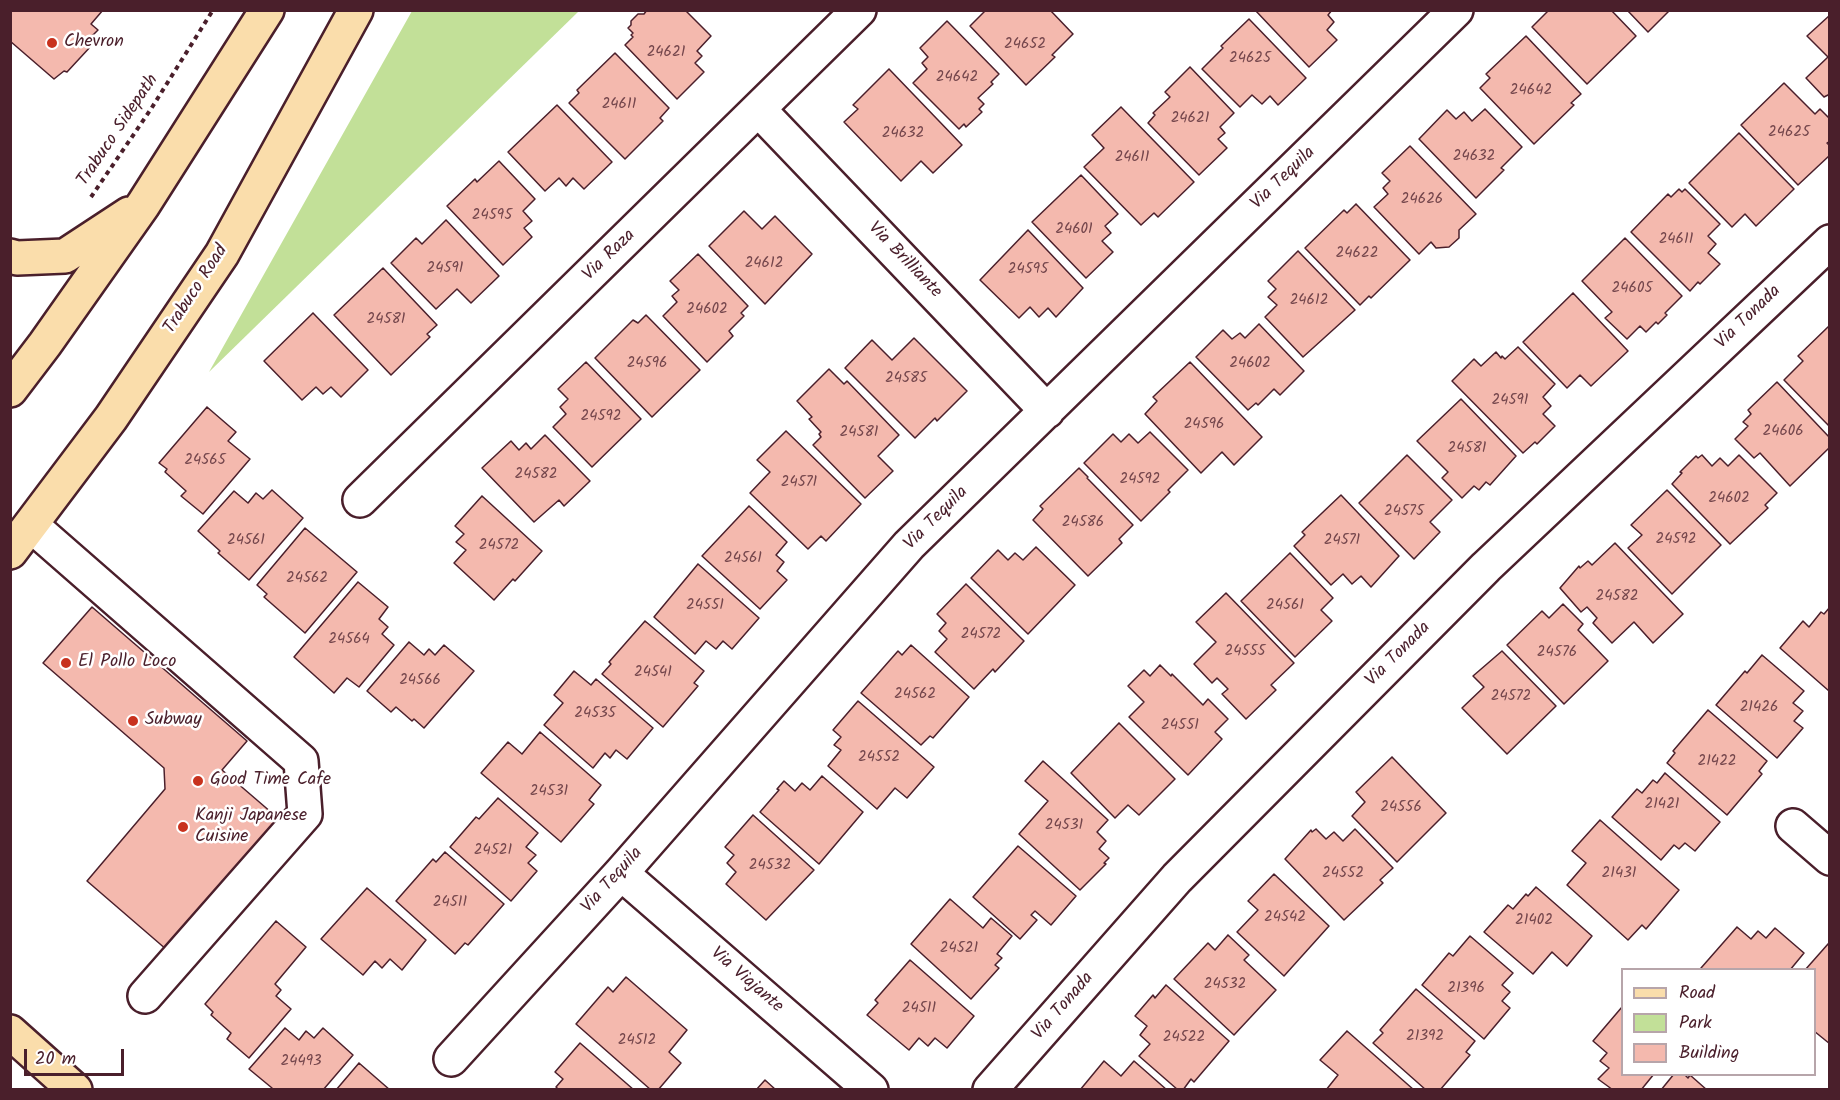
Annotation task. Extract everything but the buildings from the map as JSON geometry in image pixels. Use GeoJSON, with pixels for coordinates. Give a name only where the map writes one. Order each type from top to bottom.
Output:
{"type":"FeatureCollection","features":[{"type":"Feature","properties":{"kind":"main road"},"geometry":{"type":"LineString","coordinates":[[10,390],[45,345],[143,205],[267,10]]}},
{"type":"Feature","properties":{"kind":"main road","name":"Trabuco Road"},"geometry":{"type":"LineString","coordinates":[[10,552],[111,418],[222,254],[356,10]]}},
{"type":"Feature","properties":{"kind":"main road"},"geometry":{"type":"LineString","coordinates":[[10,256],[16,258],[65,256],[143,205]]}},
{"type":"Feature","properties":{"kind":"main road"},"geometry":{"type":"LineString","coordinates":[[10,1032],[75,1089]]}},
{"type":"Feature","properties":{"kind":"street","name":"Via Raza"},"geometry":{"type":"LineString","coordinates":[[360,500],[859,10]]}},
{"type":"Feature","properties":{"kind":"street","name":"Via Tequila"},"geometry":{"type":"LineString","coordinates":[[451,1059],[621,873],[909,545],[1456,10]]}},
{"type":"Feature","properties":{"kind":"street","name":"Via Brilliante"},"geometry":{"type":"LineString","coordinates":[[759,110],[1047,411]]}},
{"type":"Feature","properties":{"kind":"street","name":"Via Tonada"},"geometry":{"type":"LineString","coordinates":[[990,1089],[1177,878],[1486,567],[1826,251]]}},
{"type":"Feature","properties":{"kind":"street"},"geometry":{"type":"LineString","coordinates":[[31,525],[302,761],[305,814],[145,996]]}},
{"type":"Feature","properties":{"kind":"street"},"geometry":{"type":"LineString","coordinates":[[1793,826],[1830,858]]}},
{"type":"Feature","properties":{"kind":"street","name":"Via Viajante"},"geometry":{"type":"LineString","coordinates":[[621,873],[871,1089]]}},
{"type":"Feature","properties":{"kind":"path","name":"Trabuco Sidepath"},"geometry":{"type":"LineString","coordinates":[[86,204],[151,109],[213,10]]}},
{"type":"Feature","properties":{"kind":"green space"},"geometry":{"type":"Polygon","coordinates":[[[412,11],[579,11],[209,372],[412,11]]]}},
{"type":"Feature","properties":{"kind":"place","name":"Chevron"},"geometry":{"type":"Point","coordinates":[52,43]}},
{"type":"Feature","properties":{"kind":"place","name":"El Pollo Loco"},"geometry":{"type":"Point","coordinates":[66,663]}},
{"type":"Feature","properties":{"kind":"place","name":"Subway"},"geometry":{"type":"Point","coordinates":[133,721]}},
{"type":"Feature","properties":{"kind":"place","name":"Good Time Cafe"},"geometry":{"type":"Point","coordinates":[198,781]}},
{"type":"Feature","properties":{"kind":"place","name":"Kanji Japanese Cuisine"},"geometry":{"type":"Point","coordinates":[183,827]}}]}
